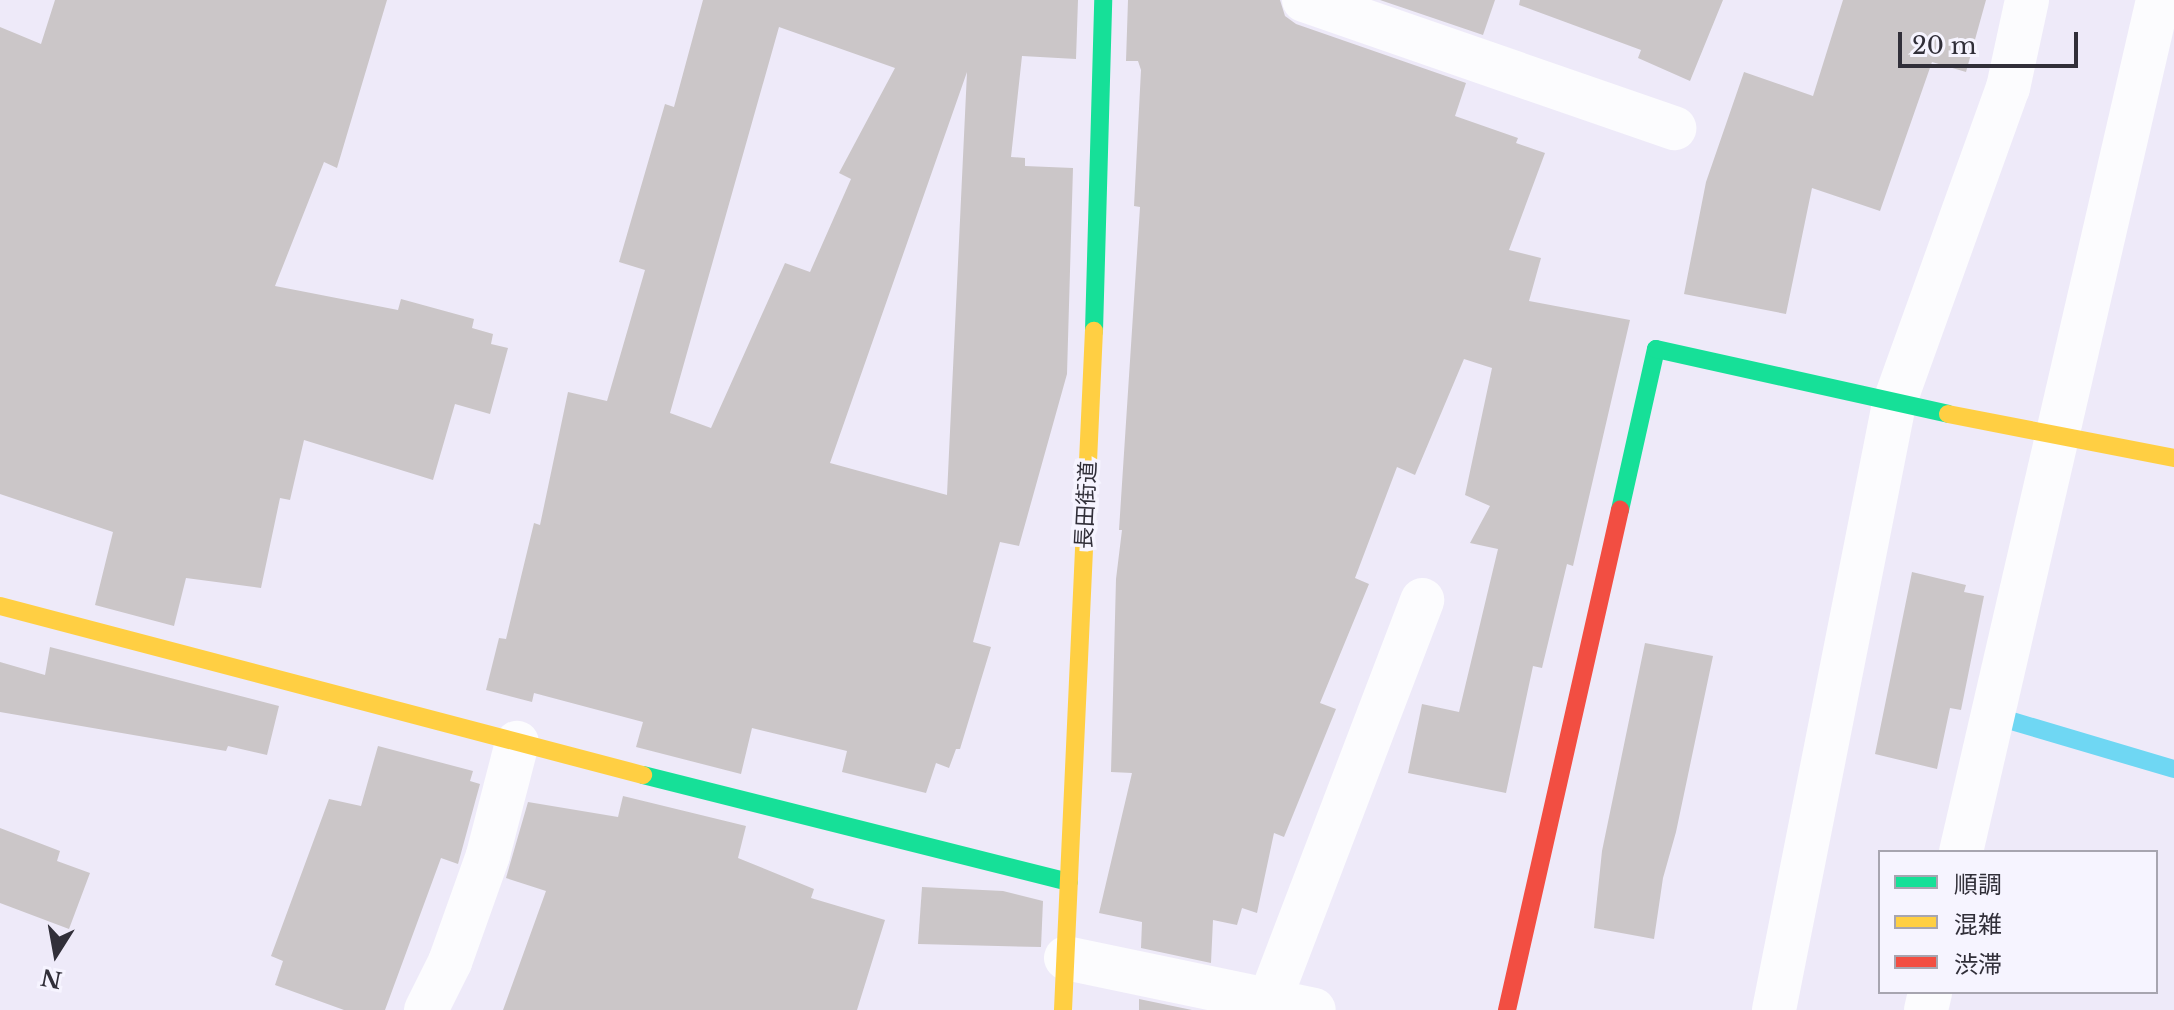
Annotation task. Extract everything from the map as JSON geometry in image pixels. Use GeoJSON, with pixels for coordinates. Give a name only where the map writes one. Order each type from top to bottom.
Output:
{"type":"FeatureCollection","features":[{"type":"Feature","properties":{"kind":"street","name":"長田街道"},"geometry":{"type":"LineString","coordinates":[[1063,1010],[1093,358],[1103,0]]}},
{"type":"Feature","properties":{"kind":"street"},"geometry":{"type":"LineString","coordinates":[[1304,0],[1674,128]]}},
{"type":"Feature","properties":{"kind":"street"},"geometry":{"type":"LineString","coordinates":[[1774,1010],[1894,404],[2008,88],[2027,0]]}},
{"type":"Feature","properties":{"kind":"street"},"geometry":{"type":"LineString","coordinates":[[1961,850],[2055,433],[2158,0]]}},
{"type":"Feature","properties":{"kind":"street"},"geometry":{"type":"LineString","coordinates":[[1507,1010],[1656,349],[1894,404],[2174,458]]}},
{"type":"Feature","properties":{"kind":"street"},"geometry":{"type":"LineString","coordinates":[[1270,999],[1422,600]]}},
{"type":"Feature","properties":{"kind":"street"},"geometry":{"type":"LineString","coordinates":[[0,606],[517,743],[1069,882]]}},
{"type":"Feature","properties":{"kind":"street"},"geometry":{"type":"LineString","coordinates":[[426,1010],[450,962],[488,855],[517,743]]}},
{"type":"Feature","properties":{"kind":"street"},"geometry":{"type":"LineString","coordinates":[[1066,958],[1314,1010]]}},
{"type":"Feature","properties":{"kind":"building"},"geometry":{"type":"Polygon","coordinates":[[[55,0],[387,0],[337,168],[324,162],[275,286],[398,310],[401,299],[474,319],[472,328],[493,334],[491,344],[508,348],[490,414],[455,404],[433,480],[304,440],[290,500],[280,498],[261,588],[186,578],[174,626],[95,605],[113,532],[0,494],[0,27],[41,44],[55,0]]]}},
{"type":"Feature","properties":{"kind":"building"},"geometry":{"type":"Polygon","coordinates":[[[703,0],[1078,0],[1076,59],[1022,56],[1011,157],[1025,158],[1025,166],[1073,168],[1067,374],[1019,546],[1000,542],[973,642],[991,647],[960,749],[956,749],[949,768],[936,763],[926,793],[842,772],[847,751],[752,728],[741,774],[636,747],[643,722],[534,693],[532,702],[486,690],[499,638],[506,639],[534,523],[540,525],[568,392],[607,401],[645,270],[619,262],[665,104],[674,107],[703,0]],[[779,27],[670,413],[711,428],[785,263],[810,272],[851,179],[839,173],[895,68],[779,27]],[[967,72],[830,463],[947,495],[967,72]]]}},
{"type":"Feature","properties":{"kind":"building"},"geometry":{"type":"Polygon","coordinates":[[[1128,0],[1280,0],[1285,16],[1296,24],[1466,83],[1455,116],[1518,138],[1516,143],[1545,153],[1509,250],[1541,258],[1529,301],[1630,320],[1573,566],[1567,564],[1542,668],[1533,666],[1506,793],[1408,773],[1422,704],[1459,712],[1498,549],[1470,543],[1490,506],[1465,495],[1492,368],[1464,359],[1415,475],[1397,467],[1355,578],[1369,584],[1320,703],[1336,709],[1284,837],[1274,833],[1257,913],[1242,908],[1237,925],[1213,920],[1211,963],[1141,948],[1142,922],[1099,913],[1132,773],[1111,772],[1116,579],[1122,530],[1119,530],[1140,207],[1134,206],[1141,70],[1138,61],[1126,61],[1128,0]]]}},
{"type":"Feature","properties":{"kind":"building"},"geometry":{"type":"Polygon","coordinates":[[[1380,0],[1495,0],[1483,35],[1380,0]]]}},
{"type":"Feature","properties":{"kind":"building"},"geometry":{"type":"Polygon","coordinates":[[[1520,0],[1723,0],[1690,81],[1638,58],[1641,50],[1519,5],[1520,0]]]}},
{"type":"Feature","properties":{"kind":"building"},"geometry":{"type":"Polygon","coordinates":[[[1843,0],[1986,0],[1966,72],[1932,62],[1880,211],[1812,188],[1786,314],[1684,294],[1706,182],[1744,72],[1813,96],[1843,0]]]}},
{"type":"Feature","properties":{"kind":"building"},"geometry":{"type":"Polygon","coordinates":[[[1912,572],[1966,585],[1964,592],[1984,596],[1961,710],[1950,708],[1937,769],[1875,754],[1912,572]]]}},
{"type":"Feature","properties":{"kind":"building"},"geometry":{"type":"Polygon","coordinates":[[[1645,643],[1713,656],[1676,832],[1663,878],[1654,939],[1594,928],[1602,851],[1645,643]]]}},
{"type":"Feature","properties":{"kind":"building"},"geometry":{"type":"Polygon","coordinates":[[[50,647],[279,706],[267,755],[228,746],[226,751],[0,712],[0,662],[45,675],[50,647]]]}},
{"type":"Feature","properties":{"kind":"building"},"geometry":{"type":"Polygon","coordinates":[[[378,746],[473,771],[470,781],[480,784],[458,864],[441,858],[385,1010],[344,1010],[275,985],[283,961],[271,956],[329,799],[361,806],[378,746]]]}},
{"type":"Feature","properties":{"kind":"building"},"geometry":{"type":"Polygon","coordinates":[[[623,796],[746,826],[738,858],[814,889],[811,898],[885,920],[857,1010],[503,1010],[546,891],[506,878],[528,802],[618,817],[623,796]]]}},
{"type":"Feature","properties":{"kind":"building"},"geometry":{"type":"Polygon","coordinates":[[[0,828],[60,851],[57,861],[90,873],[69,929],[0,903],[0,828]]]}},
{"type":"Feature","properties":{"kind":"building"},"geometry":{"type":"Polygon","coordinates":[[[922,887],[1003,891],[1043,901],[1041,947],[918,944],[922,887]]]}},
{"type":"Feature","properties":{"kind":"building"},"geometry":{"type":"Polygon","coordinates":[[[1139,999],[1192,1010],[1139,1010],[1139,999]]]}},
{"type":"Feature","properties":{"kind":"waterway"},"geometry":{"type":"LineString","coordinates":[[2005,719],[2174,769]]}},
{"type":"Feature","properties":{"kind":"traffic: fast"},"geometry":{"type":"LineString","coordinates":[[1094,331],[1103,0]]}},
{"type":"Feature","properties":{"kind":"traffic: fast"},"geometry":{"type":"LineString","coordinates":[[1620,510],[1656,349],[1948,414]]}},
{"type":"Feature","properties":{"kind":"traffic: fast"},"geometry":{"type":"LineString","coordinates":[[643,775],[1069,882]]}},
{"type":"Feature","properties":{"kind":"traffic: slow"},"geometry":{"type":"LineString","coordinates":[[1063,1010],[1094,331]]}},
{"type":"Feature","properties":{"kind":"traffic: slow"},"geometry":{"type":"LineString","coordinates":[[1948,414],[2174,458]]}},
{"type":"Feature","properties":{"kind":"traffic: slow"},"geometry":{"type":"LineString","coordinates":[[0,606],[643,775]]}},
{"type":"Feature","properties":{"kind":"traffic: jam"},"geometry":{"type":"LineString","coordinates":[[1507,1010],[1620,510]]}}]}
